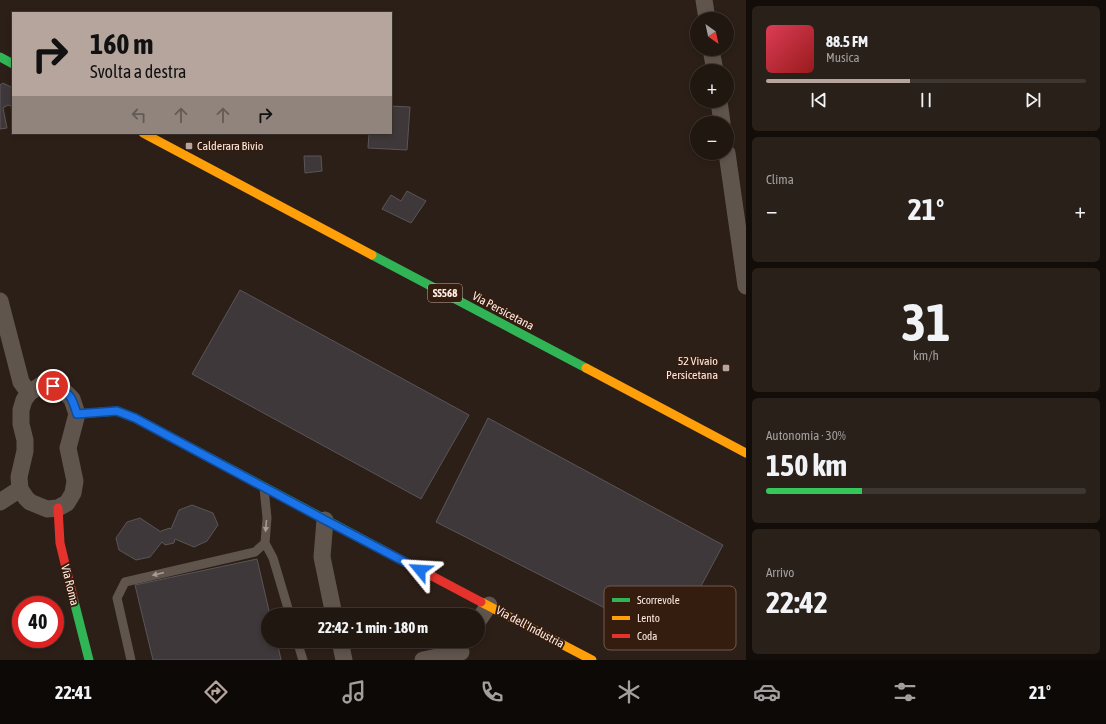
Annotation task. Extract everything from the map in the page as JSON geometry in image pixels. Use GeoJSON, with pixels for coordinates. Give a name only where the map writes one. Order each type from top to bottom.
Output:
{"type":"FeatureCollection","features":[{"type":"Feature","properties":{"kind":"street"},"geometry":{"type":"LineString","coordinates":[[704,0],[706,12]]}},
{"type":"Feature","properties":{"kind":"street"},"geometry":{"type":"LineString","coordinates":[[0,57],[12,64]]}},
{"type":"Feature","properties":{"kind":"street"},"geometry":{"type":"LineString","coordinates":[[0,68],[12,65]]}},
{"type":"Feature","properties":{"kind":"street","name":"Via Persicetana"},"geometry":{"type":"LineString","coordinates":[[145,134],[746,453]]}},
{"type":"Feature","properties":{"kind":"street"},"geometry":{"type":"LineString","coordinates":[[727,160],[746,286]]}},
{"type":"Feature","properties":{"kind":"street"},"geometry":{"type":"LineString","coordinates":[[0,301],[21,382],[29,393]]}},
{"type":"Feature","properties":{"kind":"street"},"geometry":{"type":"LineString","coordinates":[[41,386],[53,386],[63,390],[72,399],[77,414],[68,448],[75,482],[73,493],[67,502],[58,508],[47,509],[37,506],[30,502],[20,489],[19,477],[25,451],[25,440],[21,424],[21,410],[24,400],[29,393],[41,386]]}},
{"type":"Feature","properties":{"kind":"street","name":"Via dell'Industria"},"geometry":{"type":"LineString","coordinates":[[77,414],[117,411],[135,418],[325,520],[592,660]]}},
{"type":"Feature","properties":{"kind":"street"},"geometry":{"type":"LineString","coordinates":[[0,502],[20,489]]}},
{"type":"Feature","properties":{"kind":"street","name":"Via Roma"},"geometry":{"type":"LineString","coordinates":[[58,508],[60,543],[89,660]]}},
{"type":"Feature","properties":{"kind":"street"},"geometry":{"type":"LineString","coordinates":[[325,520],[322,557],[333,608]]}},
{"type":"Feature","properties":{"kind":"street","name":"Via dell'Industria"},"geometry":{"type":"LineString","coordinates":[[485,611],[489,605]]}},
{"type":"Feature","properties":{"kind":"street"},"geometry":{"type":"LineString","coordinates":[[341,648],[344,660]]}},
{"type":"Feature","properties":{"kind":"street"},"geometry":{"type":"LineString","coordinates":[[423,660],[462,651]]}},
{"type":"Feature","properties":{"kind":"lane"},"geometry":{"type":"LineString","coordinates":[[263,487],[267,518],[265,543],[273,558],[288,608]]}},
{"type":"Feature","properties":{"kind":"lane"},"geometry":{"type":"LineString","coordinates":[[131,660],[117,598],[125,582],[255,552],[265,543]]}},
{"type":"Feature","properties":{"kind":"lane"},"geometry":{"type":"LineString","coordinates":[[299,648],[302,660]]}},
{"type":"Feature","properties":{"kind":"building"},"geometry":{"type":"Polygon","coordinates":[[[3,83],[12,88],[12,107],[8,105],[3,108],[7,128],[0,129],[0,85],[3,83]]]}},
{"type":"Feature","properties":{"kind":"building"},"geometry":{"type":"Polygon","coordinates":[[[392,106],[410,107],[407,150],[368,148],[369,134],[392,134],[392,106]]]}},
{"type":"Feature","properties":{"kind":"building"},"geometry":{"type":"Polygon","coordinates":[[[304,156],[321,156],[322,171],[305,173],[304,156]]]}},
{"type":"Feature","properties":{"kind":"building"},"geometry":{"type":"Polygon","coordinates":[[[407,191],[426,201],[411,223],[382,209],[391,195],[401,201],[407,191]]]}},
{"type":"Feature","properties":{"kind":"building"},"geometry":{"type":"Polygon","coordinates":[[[240,290],[469,415],[421,499],[192,374],[240,290]]]}},
{"type":"Feature","properties":{"kind":"building"},"geometry":{"type":"Polygon","coordinates":[[[488,418],[723,545],[701,586],[604,586],[604,608],[436,522],[488,418]]]}},
{"type":"Feature","properties":{"kind":"building"},"geometry":{"type":"Polygon","coordinates":[[[192,505],[213,513],[218,525],[207,541],[194,547],[175,539],[174,543],[165,545],[162,542],[150,557],[136,560],[119,550],[116,538],[127,522],[140,518],[161,532],[170,528],[171,529],[179,510],[192,505]]]}},
{"type":"Feature","properties":{"kind":"building"},"geometry":{"type":"Polygon","coordinates":[[[257,559],[268,608],[261,608],[261,648],[278,648],[281,660],[153,660],[135,585],[257,559]]]}},
{"type":"Feature","properties":{"kind":"traffic: fast"},"geometry":{"type":"LineString","coordinates":[[0,57],[12,63]]}},
{"type":"Feature","properties":{"kind":"traffic: fast"},"geometry":{"type":"LineString","coordinates":[[372,255],[586,368]]}},
{"type":"Feature","properties":{"kind":"traffic: fast"},"geometry":{"type":"LineString","coordinates":[[77,414],[117,411],[135,418],[381,549]]}},
{"type":"Feature","properties":{"kind":"traffic: fast"},"geometry":{"type":"LineString","coordinates":[[74,601],[89,660]]}},
{"type":"Feature","properties":{"kind":"traffic: slow"},"geometry":{"type":"LineString","coordinates":[[145,134],[372,255]]}},
{"type":"Feature","properties":{"kind":"traffic: slow"},"geometry":{"type":"LineString","coordinates":[[586,368],[746,453]]}},
{"type":"Feature","properties":{"kind":"traffic: slow"},"geometry":{"type":"LineString","coordinates":[[481,602],[592,660]]}},
{"type":"Feature","properties":{"kind":"traffic: jam"},"geometry":{"type":"LineString","coordinates":[[58,508],[60,543],[74,601]]}},
{"type":"Feature","properties":{"kind":"traffic: jam"},"geometry":{"type":"LineString","coordinates":[[381,549],[481,602]]}},
{"type":"Feature","properties":{"kind":"place","name":"Calderara Bivio"},"geometry":{"type":"Point","coordinates":[189,146]}},
{"type":"Feature","properties":{"kind":"place","name":"52 Vivaio Persicetana"},"geometry":{"type":"Point","coordinates":[726,368]}},
{"type":"Feature","properties":{"kind":"route"},"geometry":{"type":"LineString","coordinates":[[53,386],[63,390],[72,399],[77,414],[117,411],[135,418],[420,570]]}}]}
